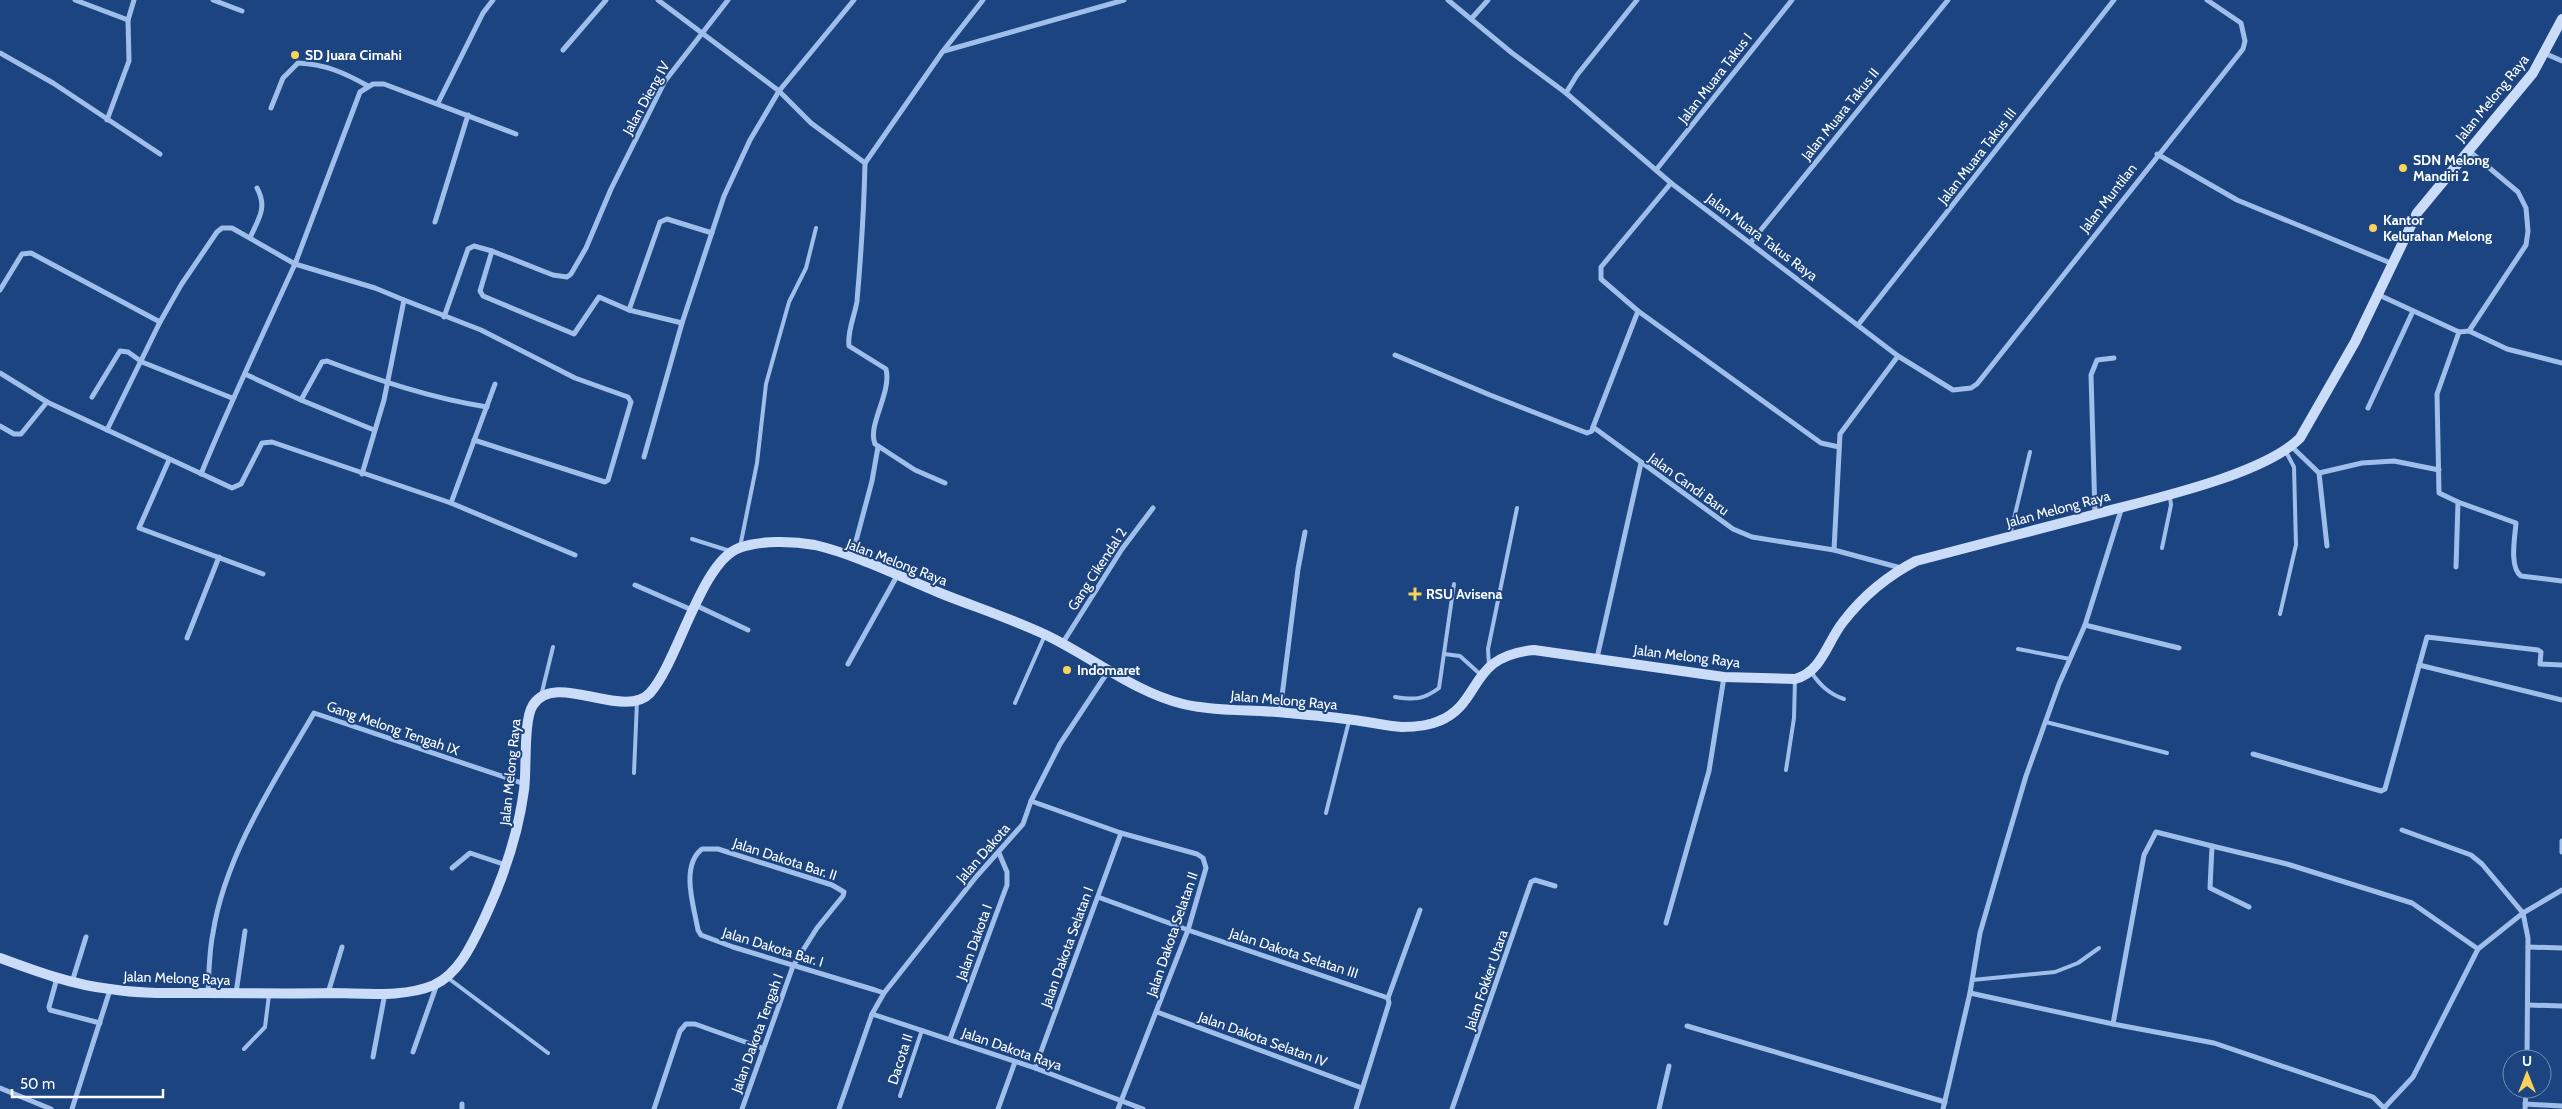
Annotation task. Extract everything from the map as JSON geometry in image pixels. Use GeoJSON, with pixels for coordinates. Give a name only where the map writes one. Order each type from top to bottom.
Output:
{"type":"FeatureCollection","features":[{"type":"Feature","properties":{"kind":"main road","name":"Jalan Melong Raya"},"geometry":{"type":"LineString","coordinates":[[736,550],[775,543],[795,544],[815,546],[851,558],[1045,635],[1109,670],[1166,698],[1185,704],[1350,719],[1401,727],[1424,726],[1441,721],[1462,704],[1489,666],[1507,655],[1534,650],[1724,677],[1795,680],[1811,672],[1841,623],[1857,605],[1873,589],[1901,568],[1916,561],[2169,495],[2233,474],[2288,448],[2308,424],[2346,359],[2379,295],[2417,213],[2533,73],[2562,19]]}},
{"type":"Feature","properties":{"kind":"main road"},"geometry":{"type":"LineString","coordinates":[[541,696],[565,692],[609,700],[637,701],[646,698],[671,657],[723,560],[736,550]]}},
{"type":"Feature","properties":{"kind":"main road","name":"Jalan Melong Raya"},"geometry":{"type":"LineString","coordinates":[[0,958],[72,982],[110,990],[236,994],[385,993],[419,990],[437,984],[447,978],[456,968],[477,932],[517,835],[525,784],[529,715],[533,704],[541,696]]}},
{"type":"Feature","properties":{"kind":"street"},"geometry":{"type":"LineString","coordinates":[[75,0],[128,20]]}},
{"type":"Feature","properties":{"kind":"street"},"geometry":{"type":"LineString","coordinates":[[107,120],[129,61],[128,20],[134,0]]}},
{"type":"Feature","properties":{"kind":"street"},"geometry":{"type":"LineString","coordinates":[[213,0],[242,11]]}},
{"type":"Feature","properties":{"kind":"street"},"geometry":{"type":"LineString","coordinates":[[438,103],[483,13],[493,0]]}},
{"type":"Feature","properties":{"kind":"street"},"geometry":{"type":"LineString","coordinates":[[563,50],[606,0]]}},
{"type":"Feature","properties":{"kind":"street"},"geometry":{"type":"LineString","coordinates":[[658,0],[700,34],[779,91],[811,123],[865,163]]}},
{"type":"Feature","properties":{"kind":"street","name":"Jalan Dieng IV"},"geometry":{"type":"LineString","coordinates":[[492,252],[553,274],[569,276],[586,248],[611,189],[665,81],[728,0]]}},
{"type":"Feature","properties":{"kind":"street"},"geometry":{"type":"LineString","coordinates":[[644,457],[682,323],[724,196],[750,140],[779,91],[854,0]]}},
{"type":"Feature","properties":{"kind":"street"},"geometry":{"type":"LineString","coordinates":[[945,483],[916,470],[878,447],[873,439],[886,392],[888,377],[886,369],[849,346],[848,341],[856,304],[862,244],[865,163],[943,51],[983,0]]}},
{"type":"Feature","properties":{"kind":"street"},"geometry":{"type":"LineString","coordinates":[[1100,0],[1106,5]]}},
{"type":"Feature","properties":{"kind":"street"},"geometry":{"type":"LineString","coordinates":[[943,51],[1124,0]]}},
{"type":"Feature","properties":{"kind":"street","name":"Jalan Muara Takus Raya"},"geometry":{"type":"LineString","coordinates":[[1448,0],[1512,53],[1566,93],[1671,183],[1751,242],[1898,356],[1954,390],[1971,388],[1977,384]]}},
{"type":"Feature","properties":{"kind":"street"},"geometry":{"type":"LineString","coordinates":[[1471,19],[1488,0]]}},
{"type":"Feature","properties":{"kind":"street"},"geometry":{"type":"LineString","coordinates":[[1566,93],[1577,75],[1637,0]]}},
{"type":"Feature","properties":{"kind":"street","name":"Jalan Muara Takus I"},"geometry":{"type":"LineString","coordinates":[[1656,170],[1792,0]]}},
{"type":"Feature","properties":{"kind":"street","name":"Jalan Muara Takus II"},"geometry":{"type":"LineString","coordinates":[[1751,242],[1948,0]]}},
{"type":"Feature","properties":{"kind":"street","name":"Jalan Muara Takus III"},"geometry":{"type":"LineString","coordinates":[[1858,325],[2114,0]]}},
{"type":"Feature","properties":{"kind":"street","name":"Jalan Muntilan"},"geometry":{"type":"LineString","coordinates":[[1977,384],[2157,154],[2243,49],[2245,41],[2241,23],[2207,0]]}},
{"type":"Feature","properties":{"kind":"street"},"geometry":{"type":"LineString","coordinates":[[0,53],[53,83],[160,154]]}},
{"type":"Feature","properties":{"kind":"street"},"geometry":{"type":"LineString","coordinates":[[2544,53],[2562,61]]}},
{"type":"Feature","properties":{"kind":"street"},"geometry":{"type":"LineString","coordinates":[[271,108],[283,78],[298,63],[316,64],[342,71],[368,86]]}},
{"type":"Feature","properties":{"kind":"street"},"geometry":{"type":"LineString","coordinates":[[201,474],[232,398],[245,374],[295,264],[360,92],[368,86],[384,84],[516,134]]}},
{"type":"Feature","properties":{"kind":"street"},"geometry":{"type":"LineString","coordinates":[[435,222],[468,115]]}},
{"type":"Feature","properties":{"kind":"street"},"geometry":{"type":"LineString","coordinates":[[2468,150],[2518,192],[2526,208],[2528,231],[2526,246],[2469,331]]}},
{"type":"Feature","properties":{"kind":"street"},"geometry":{"type":"LineString","coordinates":[[2157,154],[2237,200],[2392,264]]}},
{"type":"Feature","properties":{"kind":"street"},"geometry":{"type":"LineString","coordinates":[[1671,183],[1601,267],[1601,279],[1638,311],[1821,443],[1839,447]]}},
{"type":"Feature","properties":{"kind":"street"},"geometry":{"type":"LineString","coordinates":[[250,238],[263,206],[263,200],[257,188]]}},
{"type":"Feature","properties":{"kind":"street"},"geometry":{"type":"LineString","coordinates":[[629,310],[660,222],[667,219],[712,233]]}},
{"type":"Feature","properties":{"kind":"street"},"geometry":{"type":"LineString","coordinates":[[107,430],[160,322],[181,285],[217,232],[222,228],[232,228],[295,264],[375,288],[444,317],[481,330],[575,378],[628,397],[631,402],[606,481],[474,440]]}},
{"type":"Feature","properties":{"kind":"street"},"geometry":{"type":"LineString","coordinates":[[444,317],[468,250],[474,246],[492,252],[480,291],[483,296],[574,334],[599,297],[629,310],[682,323]]}},
{"type":"Feature","properties":{"kind":"street"},"geometry":{"type":"LineString","coordinates":[[0,290],[22,254],[31,253],[160,322]]}},
{"type":"Feature","properties":{"kind":"street"},"geometry":{"type":"LineString","coordinates":[[2379,295],[2459,332],[2469,331],[2507,349],[2562,363]]}},
{"type":"Feature","properties":{"kind":"street"},"geometry":{"type":"LineString","coordinates":[[362,474],[387,384],[404,300]]}},
{"type":"Feature","properties":{"kind":"street"},"geometry":{"type":"LineString","coordinates":[[1395,355],[1490,395],[1587,432],[1592,431],[1638,311]]}},
{"type":"Feature","properties":{"kind":"street"},"geometry":{"type":"LineString","coordinates":[[2368,408],[2413,311]]}},
{"type":"Feature","properties":{"kind":"street"},"geometry":{"type":"LineString","coordinates":[[2459,332],[2437,394],[2439,493],[2516,523],[2515,564],[2518,573],[2521,576],[2562,581]]}},
{"type":"Feature","properties":{"kind":"street"},"geometry":{"type":"LineString","coordinates":[[92,397],[120,351],[128,352],[142,362],[232,398]]}},
{"type":"Feature","properties":{"kind":"street"},"geometry":{"type":"LineString","coordinates":[[1834,550],[1840,434],[1898,356]]}},
{"type":"Feature","properties":{"kind":"street"},"geometry":{"type":"LineString","coordinates":[[2095,514],[2091,375],[2097,360],[2114,358]]}},
{"type":"Feature","properties":{"kind":"street"},"geometry":{"type":"LineString","coordinates":[[301,400],[324,361],[387,384],[444,400],[488,407]]}},
{"type":"Feature","properties":{"kind":"street"},"geometry":{"type":"LineString","coordinates":[[0,373],[47,402],[232,488],[239,487],[259,447],[266,442],[272,442],[451,503],[575,555]]}},
{"type":"Feature","properties":{"kind":"street"},"geometry":{"type":"LineString","coordinates":[[245,374],[301,400],[374,430]]}},
{"type":"Feature","properties":{"kind":"street"},"geometry":{"type":"LineString","coordinates":[[451,503],[495,384]]}},
{"type":"Feature","properties":{"kind":"street"},"geometry":{"type":"LineString","coordinates":[[0,426],[14,434],[21,434],[47,402]]}},
{"type":"Feature","properties":{"kind":"street","name":"Jalan Candi Baru"},"geometry":{"type":"LineString","coordinates":[[1593,427],[1733,530],[1752,538],[1834,550],[1901,568]]}},
{"type":"Feature","properties":{"kind":"street"},"geometry":{"type":"LineString","coordinates":[[851,558],[872,481],[878,447]]}},
{"type":"Feature","properties":{"kind":"street"},"geometry":{"type":"LineString","coordinates":[[2288,448],[2319,473],[2327,546]]}},
{"type":"Feature","properties":{"kind":"street"},"geometry":{"type":"LineString","coordinates":[[169,460],[138,528],[219,556],[263,574]]}},
{"type":"Feature","properties":{"kind":"street"},"geometry":{"type":"LineString","coordinates":[[2319,473],[2362,463],[2394,461],[2439,470]]}},
{"type":"Feature","properties":{"kind":"street"},"geometry":{"type":"LineString","coordinates":[[1597,658],[1641,463]]}},
{"type":"Feature","properties":{"kind":"street"},"geometry":{"type":"LineString","coordinates":[[2456,567],[2458,502]]}},
{"type":"Feature","properties":{"kind":"street"},"geometry":{"type":"LineString","coordinates":[[1943,1109],[1970,992],[1980,933],[1992,890],[2026,776],[2070,659],[2085,625],[2122,507]]}},
{"type":"Feature","properties":{"kind":"street","name":"Gang Cikendal 2"},"geometry":{"type":"LineString","coordinates":[[1062,644],[1122,549],[1153,508]]}},
{"type":"Feature","properties":{"kind":"street"},"geometry":{"type":"LineString","coordinates":[[1280,712],[1298,569],[1305,532]]}},
{"type":"Feature","properties":{"kind":"street"},"geometry":{"type":"LineString","coordinates":[[187,638],[219,556]]}},
{"type":"Feature","properties":{"kind":"street"},"geometry":{"type":"LineString","coordinates":[[848,664],[897,576]]}},
{"type":"Feature","properties":{"kind":"street"},"geometry":{"type":"LineString","coordinates":[[635,585],[717,616],[748,630]]}},
{"type":"Feature","properties":{"kind":"street"},"geometry":{"type":"LineString","coordinates":[[2085,625],[2178,648]]}},
{"type":"Feature","properties":{"kind":"street"},"geometry":{"type":"LineString","coordinates":[[2253,754],[2381,791],[2384,789],[2425,639],[2428,636],[2540,650],[2540,664],[2562,665]]}},
{"type":"Feature","properties":{"kind":"street"},"geometry":{"type":"LineString","coordinates":[[2419,665],[2562,700]]}},
{"type":"Feature","properties":{"kind":"street","name":"Jalan Dakota"},"geometry":{"type":"LineString","coordinates":[[839,1109],[872,1014],[884,993],[976,877],[1023,824],[1031,801],[1060,744],[1109,670]]}},
{"type":"Feature","properties":{"kind":"street"},"geometry":{"type":"LineString","coordinates":[[1666,923],[1709,771],[1724,677]]}},
{"type":"Feature","properties":{"kind":"street","name":"Gang Melong Tengah IX"},"geometry":{"type":"LineString","coordinates":[[208,993],[213,932],[229,875],[260,806],[314,713],[525,784]]}},
{"type":"Feature","properties":{"kind":"street","name":"Jalan Dakota Selatan II"},"geometry":{"type":"LineString","coordinates":[[1031,801],[1121,833],[1197,854],[1203,858],[1206,868],[1188,930],[1118,1109]]}},
{"type":"Feature","properties":{"kind":"street"},"geometry":{"type":"LineString","coordinates":[[2402,830],[2471,855],[2482,864],[2523,913],[2528,947],[2527,1049]]}},
{"type":"Feature","properties":{"kind":"street","name":"Jalan Dakota Selatan I"},"geometry":{"type":"LineString","coordinates":[[1035,1068],[1121,833]]}},
{"type":"Feature","properties":{"kind":"street"},"geometry":{"type":"LineString","coordinates":[[2113,1024],[2144,855],[2154,833],[2287,864],[2412,903],[2478,949]]}},
{"type":"Feature","properties":{"kind":"street"},"geometry":{"type":"LineString","coordinates":[[2562,841],[2562,852]]}},
{"type":"Feature","properties":{"kind":"street"},"geometry":{"type":"LineString","coordinates":[[2212,846],[2210,888],[2249,907]]}},
{"type":"Feature","properties":{"kind":"street","name":"Jalan Dakota Bar. I"},"geometry":{"type":"LineString","coordinates":[[718,849],[706,848],[698,852],[690,873],[691,895],[702,935],[709,939],[793,966],[884,993]]}},
{"type":"Feature","properties":{"kind":"street","name":"Jalan Dakota Bar. II"},"geometry":{"type":"LineString","coordinates":[[718,849],[832,885],[844,892]]}},
{"type":"Feature","properties":{"kind":"street"},"geometry":{"type":"LineString","coordinates":[[452,868],[470,852],[506,865]]}},
{"type":"Feature","properties":{"kind":"street","name":"Jalan Dakota I"},"geometry":{"type":"LineString","coordinates":[[950,1039],[1007,885],[1007,872],[999,852]]}},
{"type":"Feature","properties":{"kind":"street","name":"Jalan Fokker Utara"},"geometry":{"type":"LineString","coordinates":[[1452,1109],[1532,882],[1535,880],[1555,886]]}},
{"type":"Feature","properties":{"kind":"street"},"geometry":{"type":"LineString","coordinates":[[1970,992],[2113,1024],[2214,1043],[2373,1097],[2385,1108],[2413,1077],[2478,949],[2523,913],[2562,890]]}},
{"type":"Feature","properties":{"kind":"street","name":"Jalan Dakota Tengah I"},"geometry":{"type":"LineString","coordinates":[[742,1109],[762,1048],[793,966],[817,928],[843,896],[844,892]]}},
{"type":"Feature","properties":{"kind":"street","name":"Jalan Dakota Selatan III"},"geometry":{"type":"LineString","coordinates":[[1098,897],[1388,1000]]}},
{"type":"Feature","properties":{"kind":"street"},"geometry":{"type":"LineString","coordinates":[[1356,1109],[1388,1000],[1420,910]]}},
{"type":"Feature","properties":{"kind":"street"},"geometry":{"type":"LineString","coordinates":[[236,994],[245,931]]}},
{"type":"Feature","properties":{"kind":"street"},"geometry":{"type":"LineString","coordinates":[[72,982],[86,937]]}},
{"type":"Feature","properties":{"kind":"street"},"geometry":{"type":"LineString","coordinates":[[328,994],[342,947]]}},
{"type":"Feature","properties":{"kind":"street"},"geometry":{"type":"LineString","coordinates":[[2528,947],[2562,948]]}},
{"type":"Feature","properties":{"kind":"street"},"geometry":{"type":"LineString","coordinates":[[57,977],[49,1007],[50,1010],[100,1023]]}},
{"type":"Feature","properties":{"kind":"street"},"geometry":{"type":"LineString","coordinates":[[413,1052],[437,984]]}},
{"type":"Feature","properties":{"kind":"street"},"geometry":{"type":"LineString","coordinates":[[72,1109],[110,990]]}},
{"type":"Feature","properties":{"kind":"street"},"geometry":{"type":"LineString","coordinates":[[373,1057],[385,993]]}},
{"type":"Feature","properties":{"kind":"street"},"geometry":{"type":"LineString","coordinates":[[2528,1005],[2562,1006]]}},
{"type":"Feature","properties":{"kind":"street","name":"Jalan Dakota Selatan IV"},"geometry":{"type":"LineString","coordinates":[[1157,1012],[1362,1088]]}},
{"type":"Feature","properties":{"kind":"street","name":"Jalan Dakota Raya"},"geometry":{"type":"LineString","coordinates":[[872,1014],[1035,1068],[1143,1109]]}},
{"type":"Feature","properties":{"kind":"street"},"geometry":{"type":"LineString","coordinates":[[654,1109],[680,1031],[686,1024],[695,1024],[762,1048]]}},
{"type":"Feature","properties":{"kind":"street"},"geometry":{"type":"LineString","coordinates":[[1687,1026],[1945,1102]]}},
{"type":"Feature","properties":{"kind":"street"},"geometry":{"type":"LineString","coordinates":[[998,1109],[1015,1062]]}},
{"type":"Feature","properties":{"kind":"street"},"geometry":{"type":"LineString","coordinates":[[1659,1109],[1669,1066]]}},
{"type":"Feature","properties":{"kind":"street"},"geometry":{"type":"LineString","coordinates":[[0,1088],[51,1109]]}},
{"type":"Feature","properties":{"kind":"street"},"geometry":{"type":"LineString","coordinates":[[2525,1107],[2562,1106]]}},
{"type":"Feature","properties":{"kind":"lane"},"geometry":{"type":"LineString","coordinates":[[692,539],[736,550],[757,463],[766,384],[789,302],[806,268],[816,228]]}},
{"type":"Feature","properties":{"kind":"lane"},"geometry":{"type":"LineString","coordinates":[[2280,614],[2296,546],[2294,467],[2288,448]]}},
{"type":"Feature","properties":{"kind":"lane"},"geometry":{"type":"LineString","coordinates":[[2010,536],[2030,452]]}},
{"type":"Feature","properties":{"kind":"lane"},"geometry":{"type":"LineString","coordinates":[[2162,548],[2171,505],[2169,495]]}},
{"type":"Feature","properties":{"kind":"lane"},"geometry":{"type":"LineString","coordinates":[[1489,666],[1488,649],[1517,508]]}},
{"type":"Feature","properties":{"kind":"lane"},"geometry":{"type":"LineString","coordinates":[[1395,697],[1416,700],[1427,697],[1439,688],[1454,584]]}},
{"type":"Feature","properties":{"kind":"lane"},"geometry":{"type":"LineString","coordinates":[[1015,702],[1045,635]]}},
{"type":"Feature","properties":{"kind":"lane"},"geometry":{"type":"LineString","coordinates":[[541,696],[552,647]]}},
{"type":"Feature","properties":{"kind":"lane"},"geometry":{"type":"LineString","coordinates":[[2018,649],[2070,659]]}},
{"type":"Feature","properties":{"kind":"lane"},"geometry":{"type":"LineString","coordinates":[[1444,654],[1460,656],[1481,675]]}},
{"type":"Feature","properties":{"kind":"lane"},"geometry":{"type":"LineString","coordinates":[[1811,672],[1832,696],[1844,699]]}},
{"type":"Feature","properties":{"kind":"lane"},"geometry":{"type":"LineString","coordinates":[[1786,770],[1794,718],[1795,680]]}},
{"type":"Feature","properties":{"kind":"lane"},"geometry":{"type":"LineString","coordinates":[[634,773],[637,701]]}},
{"type":"Feature","properties":{"kind":"lane"},"geometry":{"type":"LineString","coordinates":[[1326,813],[1350,719]]}},
{"type":"Feature","properties":{"kind":"lane"},"geometry":{"type":"LineString","coordinates":[[2046,722],[2168,753]]}},
{"type":"Feature","properties":{"kind":"lane"},"geometry":{"type":"LineString","coordinates":[[1972,980],[2055,972],[2078,963],[2099,948]]}},
{"type":"Feature","properties":{"kind":"lane"},"geometry":{"type":"LineString","coordinates":[[447,978],[548,1053]]}},
{"type":"Feature","properties":{"kind":"lane"},"geometry":{"type":"LineString","coordinates":[[244,1049],[265,1027],[269,994]]}},
{"type":"Feature","properties":{"kind":"lane","name":"Dacota II"},"geometry":{"type":"LineString","coordinates":[[900,1096],[922,1030]]}},
{"type":"Feature","properties":{"kind":"place","name":"SD Juara Cimahi"},"geometry":{"type":"Point","coordinates":[295,55]}},
{"type":"Feature","properties":{"kind":"place","name":"SDN Melong Mandiri 2"},"geometry":{"type":"Point","coordinates":[2403,168]}},
{"type":"Feature","properties":{"kind":"place","name":"Kantor Kelurahan Melong"},"geometry":{"type":"Point","coordinates":[2373,228]}},
{"type":"Feature","properties":{"kind":"place","name":"RSU Avisena"},"geometry":{"type":"Point","coordinates":[1415,594]}},
{"type":"Feature","properties":{"kind":"place","name":"Indomaret"},"geometry":{"type":"Point","coordinates":[1067,670]}}]}
